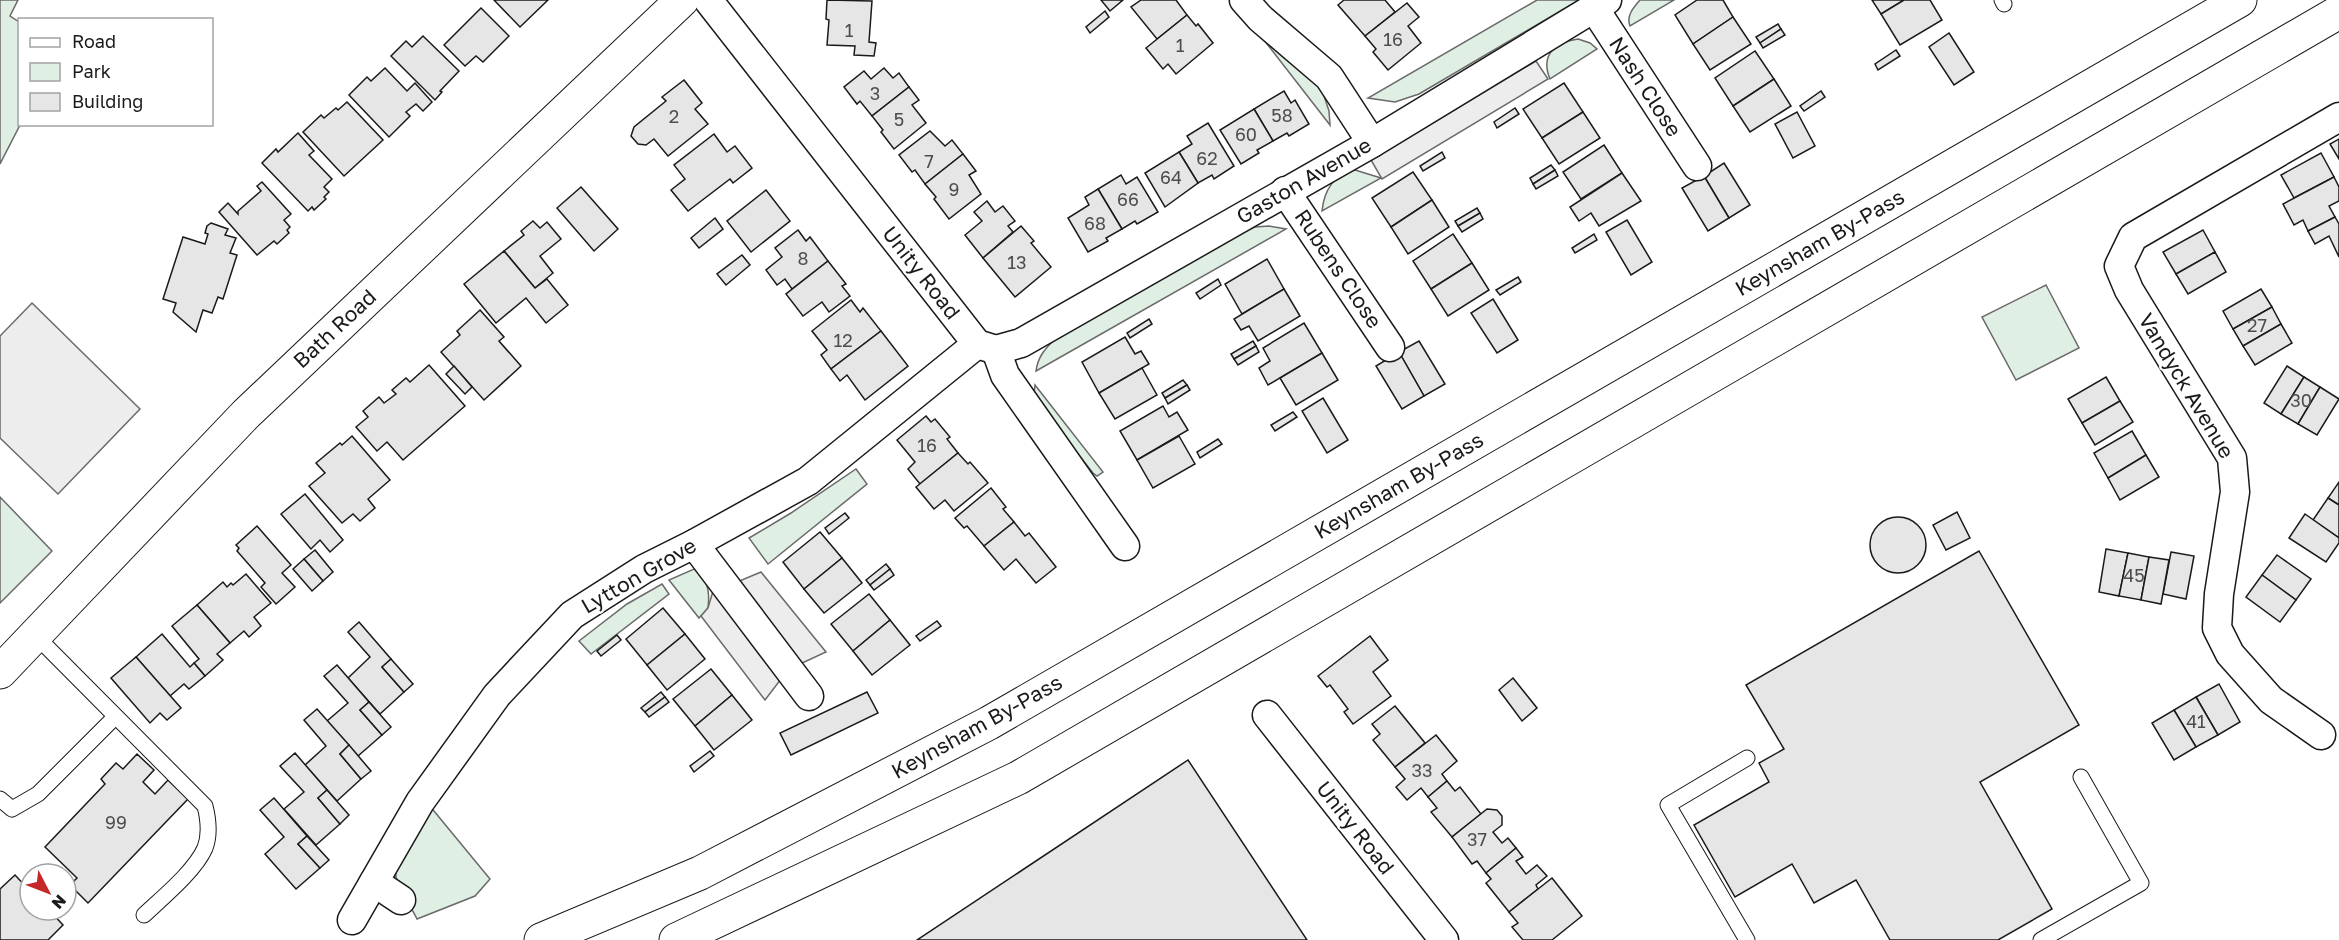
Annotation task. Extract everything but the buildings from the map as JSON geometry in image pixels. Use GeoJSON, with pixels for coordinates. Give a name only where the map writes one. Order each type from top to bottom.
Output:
{"type":"FeatureCollection","features":[{"type":"Feature","properties":{"kind":"main road","name":"Bath Road"},"geometry":{"type":"LineString","coordinates":[[0,672],[246,414],[682,0]]}},
{"type":"Feature","properties":{"kind":"main road","name":"Keynsham By-Pass"},"geometry":{"type":"LineString","coordinates":[[541,940],[700,873],[988,723],[2240,0]]}},
{"type":"Feature","properties":{"kind":"main road"},"geometry":{"type":"LineString","coordinates":[[676,940],[1018,778],[2339,12]]}},
{"type":"Feature","properties":{"kind":"street","name":"Unity Road"},"geometry":{"type":"LineString","coordinates":[[708,0],[986,347],[1125,546]]}},
{"type":"Feature","properties":{"kind":"street"},"geometry":{"type":"LineString","coordinates":[[1244,0],[1260,18],[1329,77],[1372,143]]}},
{"type":"Feature","properties":{"kind":"street","name":"Gaston Avenue"},"geometry":{"type":"LineString","coordinates":[[986,347],[1021,343],[1372,143],[1601,4]]}},
{"type":"Feature","properties":{"kind":"street","name":"Nash Close"},"geometry":{"type":"LineString","coordinates":[[1601,4],[1696,166]]}},
{"type":"Feature","properties":{"kind":"street","name":"Vandyck Avenue"},"geometry":{"type":"LineString","coordinates":[[2321,735],[2271,700],[2230,654],[2217,628],[2219,594],[2235,492],[2232,458],[2129,290],[2119,266],[2133,237],[2339,117]]}},
{"type":"Feature","properties":{"kind":"street","name":"Rubens Close"},"geometry":{"type":"LineString","coordinates":[[1285,191],[1390,348]]}},
{"type":"Feature","properties":{"kind":"street","name":"Lytton Grove"},"geometry":{"type":"LineString","coordinates":[[352,920],[420,802],[497,695],[572,615],[644,569],[808,481],[986,347]]}},
{"type":"Feature","properties":{"kind":"street"},"geometry":{"type":"LineString","coordinates":[[694,544],[808,696]]}},
{"type":"Feature","properties":{"kind":"street","name":"Unity Road"},"geometry":{"type":"LineString","coordinates":[[1267,716],[1444,940]]}},
{"type":"Feature","properties":{"kind":"street"},"geometry":{"type":"LineString","coordinates":[[374,882],[401,900]]}},
{"type":"Feature","properties":{"kind":"lane"},"geometry":{"type":"LineString","coordinates":[[35,635],[205,806],[208,822],[206,847],[186,875],[144,915]]}},
{"type":"Feature","properties":{"kind":"lane"},"geometry":{"type":"LineString","coordinates":[[0,799],[12,809],[38,794],[115,717]]}},
{"type":"Feature","properties":{"kind":"lane"},"geometry":{"type":"LineString","coordinates":[[1747,758],[1668,805],[1747,940]]}},
{"type":"Feature","properties":{"kind":"lane"},"geometry":{"type":"LineString","coordinates":[[2041,940],[2141,883],[2080,777]]}},
{"type":"Feature","properties":{"kind":"green space"},"geometry":{"type":"Polygon","coordinates":[[[0,0],[18,0],[10,16],[18,21],[19,126],[0,164],[0,0]]]}},
{"type":"Feature","properties":{"kind":"green space"},"geometry":{"type":"Polygon","coordinates":[[[1537,0],[1579,0],[1419,94],[1395,102],[1368,98],[1537,0]]]}},
{"type":"Feature","properties":{"kind":"green space"},"geometry":{"type":"Polygon","coordinates":[[[1640,0],[1674,0],[1630,26],[1630,15],[1640,0]]]}},
{"type":"Feature","properties":{"kind":"green space"},"geometry":{"type":"Polygon","coordinates":[[[1257,31],[1321,87],[1329,111],[1330,125],[1257,31]]]}},
{"type":"Feature","properties":{"kind":"green space"},"geometry":{"type":"Polygon","coordinates":[[[1578,39],[1590,43],[1597,49],[1550,79],[1547,63],[1552,51],[1563,43],[1578,39]]]}},
{"type":"Feature","properties":{"kind":"green space"},"geometry":{"type":"Polygon","coordinates":[[[1355,170],[1381,178],[1322,211],[1331,184],[1341,175],[1355,170]]]}},
{"type":"Feature","properties":{"kind":"green space"},"geometry":{"type":"Polygon","coordinates":[[[1269,226],[1286,229],[1036,371],[1042,354],[1054,340],[1239,233],[1255,227],[1269,226]]]}},
{"type":"Feature","properties":{"kind":"green space"},"geometry":{"type":"Polygon","coordinates":[[[2046,285],[2079,348],[2016,380],[1982,317],[2046,285]]]}},
{"type":"Feature","properties":{"kind":"green space"},"geometry":{"type":"Polygon","coordinates":[[[1035,385],[1103,472],[1097,476],[1093,473],[1038,404],[1034,394],[1035,385]]]}},
{"type":"Feature","properties":{"kind":"green space"},"geometry":{"type":"Polygon","coordinates":[[[856,469],[867,484],[768,564],[749,538],[856,469]]]}},
{"type":"Feature","properties":{"kind":"green space"},"geometry":{"type":"Polygon","coordinates":[[[0,497],[52,551],[0,603],[0,497]]]}},
{"type":"Feature","properties":{"kind":"green space"},"geometry":{"type":"Polygon","coordinates":[[[694,569],[705,581],[709,596],[708,608],[699,618],[669,580],[694,569]]]}},
{"type":"Feature","properties":{"kind":"green space"},"geometry":{"type":"Polygon","coordinates":[[[662,584],[669,594],[591,654],[579,641],[627,604],[662,584]]]}},
{"type":"Feature","properties":{"kind":"green space"},"geometry":{"type":"Polygon","coordinates":[[[429,805],[490,879],[475,896],[417,919],[400,888],[396,869],[403,851],[429,805]]]}},
{"type":"Feature","properties":{"kind":"shaded area"},"geometry":{"type":"Polygon","coordinates":[[[1536,61],[1548,79],[1382,179],[1371,160],[1536,61]]]}},
{"type":"Feature","properties":{"kind":"shaded area"},"geometry":{"type":"Polygon","coordinates":[[[32,303],[140,409],[58,494],[0,438],[0,336],[32,303]]]}},
{"type":"Feature","properties":{"kind":"shaded area"},"geometry":{"type":"Polygon","coordinates":[[[761,572],[826,652],[800,664],[737,582],[761,572]]]}},
{"type":"Feature","properties":{"kind":"shaded area"},"geometry":{"type":"Polygon","coordinates":[[[713,591],[781,679],[765,700],[701,616],[708,608],[713,591]]]}}]}
